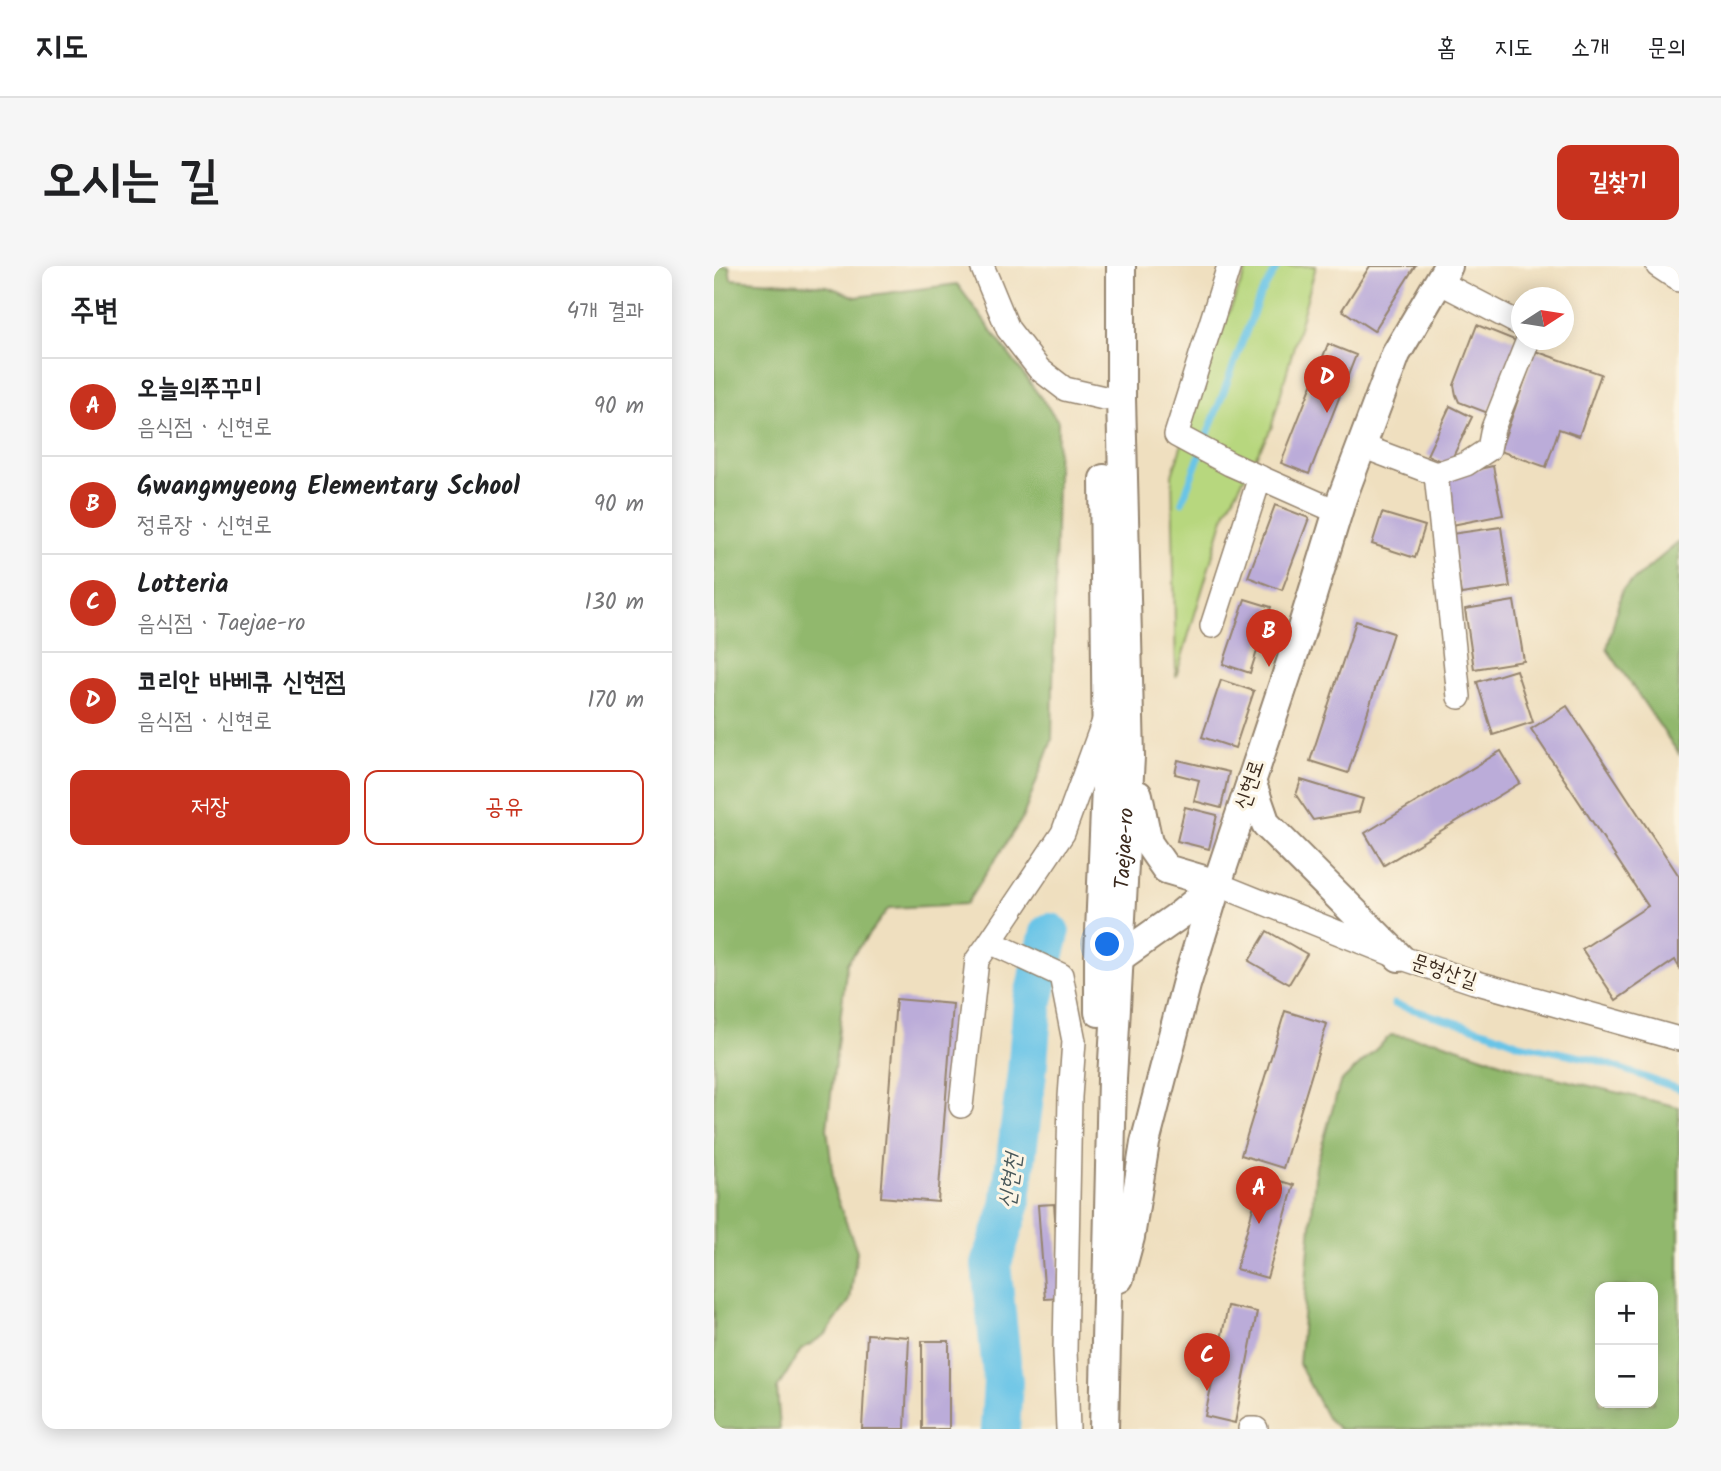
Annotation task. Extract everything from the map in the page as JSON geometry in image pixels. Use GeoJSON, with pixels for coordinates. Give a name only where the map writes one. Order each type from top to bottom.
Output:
{"type":"FeatureCollection","features":[{"type":"Feature","properties":{"kind":"main road","name":"Taejae-ro"},"geometry":{"type":"LineString","coordinates":[[1104,266],[1106,715],[1112,1079],[1104,1429]]}},
{"type":"Feature","properties":{"kind":"main road","name":"Taejae-ro"},"geometry":{"type":"LineString","coordinates":[[1093,1429],[1110,956],[1130,757],[1121,398],[1121,266]]}},
{"type":"Feature","properties":{"kind":"main road","name":"신현로"},"geometry":{"type":"LineString","coordinates":[[1107,1324],[1130,1237],[1145,1143],[1186,985],[1217,884],[1338,512],[1396,354],[1444,274]]}},
{"type":"Feature","properties":{"kind":"main road"},"geometry":{"type":"LineString","coordinates":[[1130,757],[1149,843],[1166,869],[1217,884]]}},
{"type":"Feature","properties":{"kind":"main road"},"geometry":{"type":"LineString","coordinates":[[1251,781],[1266,824],[1399,957]]}},
{"type":"Feature","properties":{"kind":"main road"},"geometry":{"type":"LineString","coordinates":[[1110,956],[1181,914],[1217,884]]}},
{"type":"Feature","properties":{"kind":"street"},"geometry":{"type":"LineString","coordinates":[[982,266],[1007,329],[1039,369],[1065,389],[1104,398]]}},
{"type":"Feature","properties":{"kind":"street"},"geometry":{"type":"LineString","coordinates":[[1229,266],[1176,435],[1230,464],[1338,512]]}},
{"type":"Feature","properties":{"kind":"street"},"geometry":{"type":"LineString","coordinates":[[1658,266],[1679,279]]}},
{"type":"Feature","properties":{"kind":"street"},"geometry":{"type":"LineString","coordinates":[[1444,274],[1511,318]]}},
{"type":"Feature","properties":{"kind":"street"},"geometry":{"type":"LineString","coordinates":[[1362,446],[1436,474],[1466,464],[1489,449],[1493,428],[1524,350]]}},
{"type":"Feature","properties":{"kind":"street"},"geometry":{"type":"LineString","coordinates":[[1436,474],[1459,697]]}},
{"type":"Feature","properties":{"kind":"street"},"geometry":{"type":"LineString","coordinates":[[1212,626],[1259,477]]}},
{"type":"Feature","properties":{"kind":"street"},"geometry":{"type":"LineString","coordinates":[[961,1107],[977,960],[995,941],[1063,833],[1106,715]]}},
{"type":"Feature","properties":{"kind":"street","name":"문형산길"},"geometry":{"type":"LineString","coordinates":[[1217,884],[1399,957],[1475,982],[1679,1039]]}},
{"type":"Feature","properties":{"kind":"street"},"geometry":{"type":"LineString","coordinates":[[995,941],[1061,975],[1074,1041],[1070,1097],[1066,1325],[1068,1429]]}},
{"type":"Feature","properties":{"kind":"street"},"geometry":{"type":"LineString","coordinates":[[1250,1429],[1256,1429]]}},
{"type":"Feature","properties":{"kind":"green space"},"geometry":{"type":"Polygon","coordinates":[[[714,266],[729,266],[731,279],[827,286],[856,297],[957,284],[1058,421],[1052,740],[1022,819],[966,904],[889,908],[847,963],[827,1128],[835,1193],[857,1251],[850,1300],[826,1334],[801,1350],[777,1389],[780,1429],[714,1429],[714,266]]]}},
{"type":"Feature","properties":{"kind":"green space"},"geometry":{"type":"Polygon","coordinates":[[[1248,266],[1316,266],[1271,429],[1226,511],[1176,677],[1172,475],[1208,363],[1248,266]]]}},
{"type":"Feature","properties":{"kind":"green space"},"geometry":{"type":"Polygon","coordinates":[[[1679,542],[1679,754],[1607,649],[1622,590],[1679,542]]]}},
{"type":"Feature","properties":{"kind":"green space"},"geometry":{"type":"Polygon","coordinates":[[[1391,1035],[1439,1041],[1527,1071],[1679,1107],[1679,1429],[1339,1429],[1327,1418],[1299,1364],[1316,1166],[1340,1083],[1391,1035]]]}},
{"type":"Feature","properties":{"kind":"building"},"geometry":{"type":"Polygon","coordinates":[[[1370,266],[1415,266],[1374,331],[1342,310],[1370,266]]]}},
{"type":"Feature","properties":{"kind":"building"},"geometry":{"type":"Polygon","coordinates":[[[1477,325],[1511,339],[1511,350],[1513,350],[1488,413],[1459,402],[1454,385],[1477,325]]]}},
{"type":"Feature","properties":{"kind":"building"},"geometry":{"type":"Polygon","coordinates":[[[1328,344],[1356,355],[1309,474],[1281,463],[1328,344]]]}},
{"type":"Feature","properties":{"kind":"building"},"geometry":{"type":"Polygon","coordinates":[[[1535,351],[1601,374],[1579,436],[1559,429],[1546,467],[1500,451],[1535,351]]]}},
{"type":"Feature","properties":{"kind":"building"},"geometry":{"type":"Polygon","coordinates":[[[1450,406],[1472,417],[1449,465],[1427,455],[1450,406]]]}},
{"type":"Feature","properties":{"kind":"building"},"geometry":{"type":"Polygon","coordinates":[[[1493,466],[1503,515],[1452,525],[1442,477],[1493,466]]]}},
{"type":"Feature","properties":{"kind":"building"},"geometry":{"type":"Polygon","coordinates":[[[1275,505],[1309,518],[1282,590],[1248,577],[1275,505]]]}},
{"type":"Feature","properties":{"kind":"building"},"geometry":{"type":"Polygon","coordinates":[[[1382,513],[1425,526],[1415,558],[1372,544],[1382,513]]]}},
{"type":"Feature","properties":{"kind":"building"},"geometry":{"type":"Polygon","coordinates":[[[1501,527],[1510,587],[1461,594],[1451,534],[1501,527]]]}},
{"type":"Feature","properties":{"kind":"building"},"geometry":{"type":"Polygon","coordinates":[[[1245,599],[1271,607],[1250,673],[1223,664],[1245,599]]]}},
{"type":"Feature","properties":{"kind":"building"},"geometry":{"type":"Polygon","coordinates":[[[1514,601],[1524,661],[1474,669],[1465,609],[1514,601]]]}},
{"type":"Feature","properties":{"kind":"building"},"geometry":{"type":"Polygon","coordinates":[[[1356,621],[1393,633],[1348,773],[1310,761],[1356,621]]]}},
{"type":"Feature","properties":{"kind":"building"},"geometry":{"type":"Polygon","coordinates":[[[1516,670],[1533,722],[1493,735],[1477,682],[1516,670]]]}},
{"type":"Feature","properties":{"kind":"building"},"geometry":{"type":"Polygon","coordinates":[[[1221,680],[1254,691],[1235,748],[1202,737],[1221,680]]]}},
{"type":"Feature","properties":{"kind":"building"},"geometry":{"type":"Polygon","coordinates":[[[1567,706],[1679,876],[1679,967],[1675,960],[1616,1000],[1582,949],[1648,906],[1531,729],[1567,706]]]}},
{"type":"Feature","properties":{"kind":"building"},"geometry":{"type":"Polygon","coordinates":[[[1501,751],[1520,783],[1384,865],[1365,833],[1501,751]]]}},
{"type":"Feature","properties":{"kind":"building"},"geometry":{"type":"Polygon","coordinates":[[[1178,760],[1229,772],[1221,808],[1194,801],[1199,780],[1175,774],[1178,760]]]}},
{"type":"Feature","properties":{"kind":"building"},"geometry":{"type":"Polygon","coordinates":[[[1301,780],[1363,799],[1359,812],[1313,820],[1296,795],[1301,780]]]}},
{"type":"Feature","properties":{"kind":"building"},"geometry":{"type":"Polygon","coordinates":[[[1185,807],[1217,815],[1209,849],[1177,841],[1185,807]]]}},
{"type":"Feature","properties":{"kind":"building"},"geometry":{"type":"Polygon","coordinates":[[[1267,931],[1307,954],[1289,984],[1249,961],[1267,931]]]}},
{"type":"Feature","properties":{"kind":"building"},"geometry":{"type":"Polygon","coordinates":[[[896,999],[953,1004],[938,1202],[881,1197],[896,999]]]}},
{"type":"Feature","properties":{"kind":"building"},"geometry":{"type":"Polygon","coordinates":[[[1285,1011],[1327,1024],[1283,1168],[1241,1155],[1285,1011]]]}},
{"type":"Feature","properties":{"kind":"building"},"geometry":{"type":"Polygon","coordinates":[[[1262,1176],[1294,1185],[1267,1278],[1236,1269],[1262,1176]]]}},
{"type":"Feature","properties":{"kind":"building"},"geometry":{"type":"Polygon","coordinates":[[[1054,1204],[1061,1298],[1045,1299],[1038,1205],[1054,1204]]]}},
{"type":"Feature","properties":{"kind":"building"},"geometry":{"type":"Polygon","coordinates":[[[1228,1306],[1257,1312],[1235,1423],[1205,1416],[1228,1306]]]}},
{"type":"Feature","properties":{"kind":"building"},"geometry":{"type":"Polygon","coordinates":[[[867,1334],[909,1337],[905,1429],[862,1429],[867,1334]]]}},
{"type":"Feature","properties":{"kind":"building"},"geometry":{"type":"Polygon","coordinates":[[[922,1341],[949,1341],[949,1429],[922,1429],[922,1341]]]}},
{"type":"Feature","properties":{"kind":"waterway"},"geometry":{"type":"LineString","coordinates":[[1182,502],[1259,298],[1278,266]]}},
{"type":"Feature","properties":{"kind":"waterway","name":"신현천"},"geometry":{"type":"LineString","coordinates":[[1000,1429],[1003,1382],[991,1265],[1010,1206],[1027,1073],[1033,1000],[1050,933]]}},
{"type":"Feature","properties":{"kind":"waterway"},"geometry":{"type":"LineString","coordinates":[[1394,1004],[1492,1033],[1519,1044],[1596,1060],[1679,1089]]}},
{"type":"Feature","properties":{"kind":"place","name":"코리안 바베큐 신현점"},"geometry":{"type":"Point","coordinates":[1327,413]}},
{"type":"Feature","properties":{"kind":"place","name":"Gwangmyeong Elementary School"},"geometry":{"type":"Point","coordinates":[1269,667]}},
{"type":"Feature","properties":{"kind":"place","name":"오늘의쭈꾸미"},"geometry":{"type":"Point","coordinates":[1259,1224]}},
{"type":"Feature","properties":{"kind":"place","name":"Lotteria"},"geometry":{"type":"Point","coordinates":[1207,1391]}}]}
